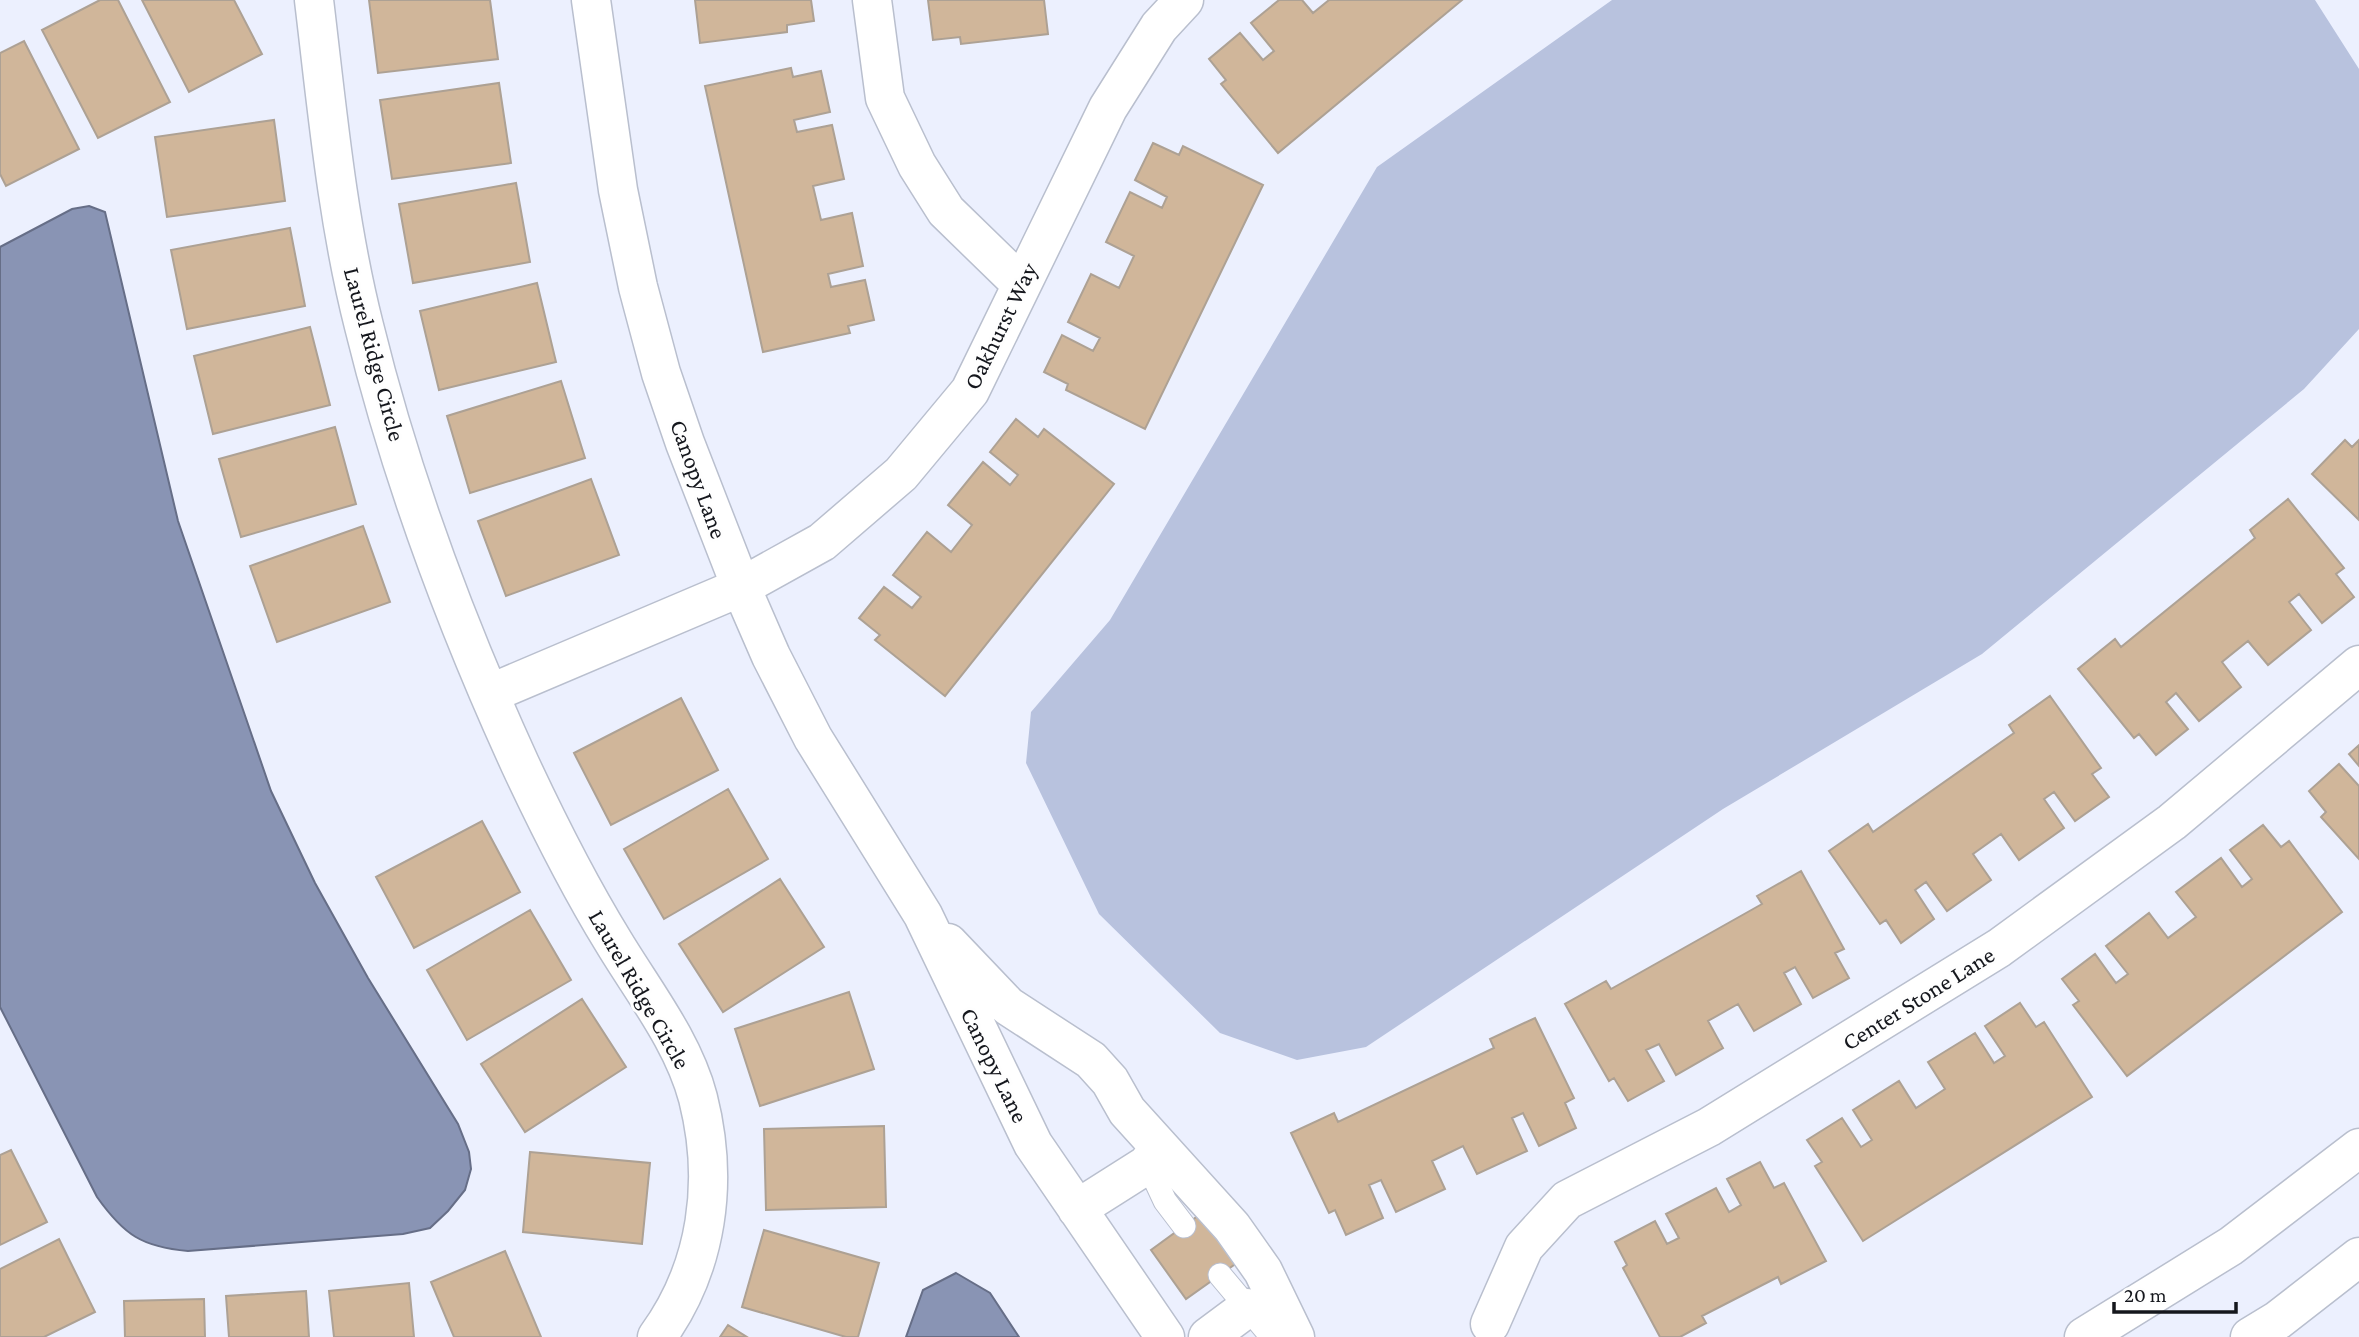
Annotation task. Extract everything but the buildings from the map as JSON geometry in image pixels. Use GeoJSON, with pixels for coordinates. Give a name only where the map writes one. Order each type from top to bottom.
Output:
{"type":"FeatureCollection","features":[{"type":"Feature","properties":{"kind":"street","name":"Laurel Ridge Circle"},"geometry":{"type":"LineString","coordinates":[[314,0],[346,242],[363,324],[433,555],[462,634],[565,857],[673,1038],[697,1096],[705,1135],[709,1185],[705,1229],[695,1266],[680,1301],[657,1337]]}},
{"type":"Feature","properties":{"kind":"street","name":"Canopy Lane"},"geometry":{"type":"LineString","coordinates":[[591,0],[618,190],[638,288],[661,373],[741,587],[771,656],[813,738],[923,915],[1033,1144],[1165,1337]]}},
{"type":"Feature","properties":{"kind":"street"},"geometry":{"type":"LineString","coordinates":[[872,0],[885,98],[917,165],[946,211],[1021,284]]}},
{"type":"Feature","properties":{"kind":"street","name":"Oakhurst Way"},"geometry":{"type":"LineString","coordinates":[[741,587],[822,542],[901,474],[970,391],[1108,108],[1159,27],[1184,0]]}},
{"type":"Feature","properties":{"kind":"street"},"geometry":{"type":"LineString","coordinates":[[489,694],[741,587]]}},
{"type":"Feature","properties":{"kind":"street","name":"Center Stone Lane"},"geometry":{"type":"LineString","coordinates":[[1490,1324],[1524,1247],[1567,1200],[1709,1127],[1999,948],[2172,822],[2359,665]]}},
{"type":"Feature","properties":{"kind":"street","name":"Canopy Lane"},"geometry":{"type":"LineString","coordinates":[[923,915],[1008,1006],[1091,1060],[1110,1081],[1127,1111],[1232,1227],[1263,1271],[1295,1337]]}},
{"type":"Feature","properties":{"kind":"street"},"geometry":{"type":"LineString","coordinates":[[2084,1337],[2231,1246],[2359,1148]]}},
{"type":"Feature","properties":{"kind":"street"},"geometry":{"type":"LineString","coordinates":[[1077,1209],[1148,1164]]}},
{"type":"Feature","properties":{"kind":"street"},"geometry":{"type":"LineString","coordinates":[[2250,1337],[2278,1320],[2359,1257]]}},
{"type":"Feature","properties":{"kind":"street"},"geometry":{"type":"LineString","coordinates":[[1208,1337],[1248,1308]]}},
{"type":"Feature","properties":{"kind":"lane","name":"Canopy Lane"},"geometry":{"type":"LineString","coordinates":[[1127,1111],[1165,1201],[1184,1226]]}},
{"type":"Feature","properties":{"kind":"lane"},"geometry":{"type":"LineString","coordinates":[[1220,1275],[1272,1337]]}},
{"type":"Feature","properties":{"kind":"shaded area"},"geometry":{"type":"Polygon","coordinates":[[[1612,0],[2315,0],[2359,69],[2359,329],[2304,389],[1982,654],[1723,809],[1366,1047],[1297,1060],[1220,1033],[1099,914],[1026,763],[1031,712],[1110,620],[1377,167],[1612,0]]]}},
{"type":"Feature","properties":{"kind":"shaded area"},"geometry":{"type":"Polygon","coordinates":[[[89,206],[105,212],[178,521],[271,791],[315,883],[368,978],[458,1124],[469,1152],[471,1169],[465,1190],[430,1228],[403,1234],[188,1251],[158,1246],[135,1237],[116,1221],[97,1197],[0,1007],[0,247],[72,209],[89,206]]]}},
{"type":"Feature","properties":{"kind":"shaded area"},"geometry":{"type":"Polygon","coordinates":[[[956,1273],[990,1293],[1019,1337],[906,1337],[923,1290],[956,1273]]]}}]}
